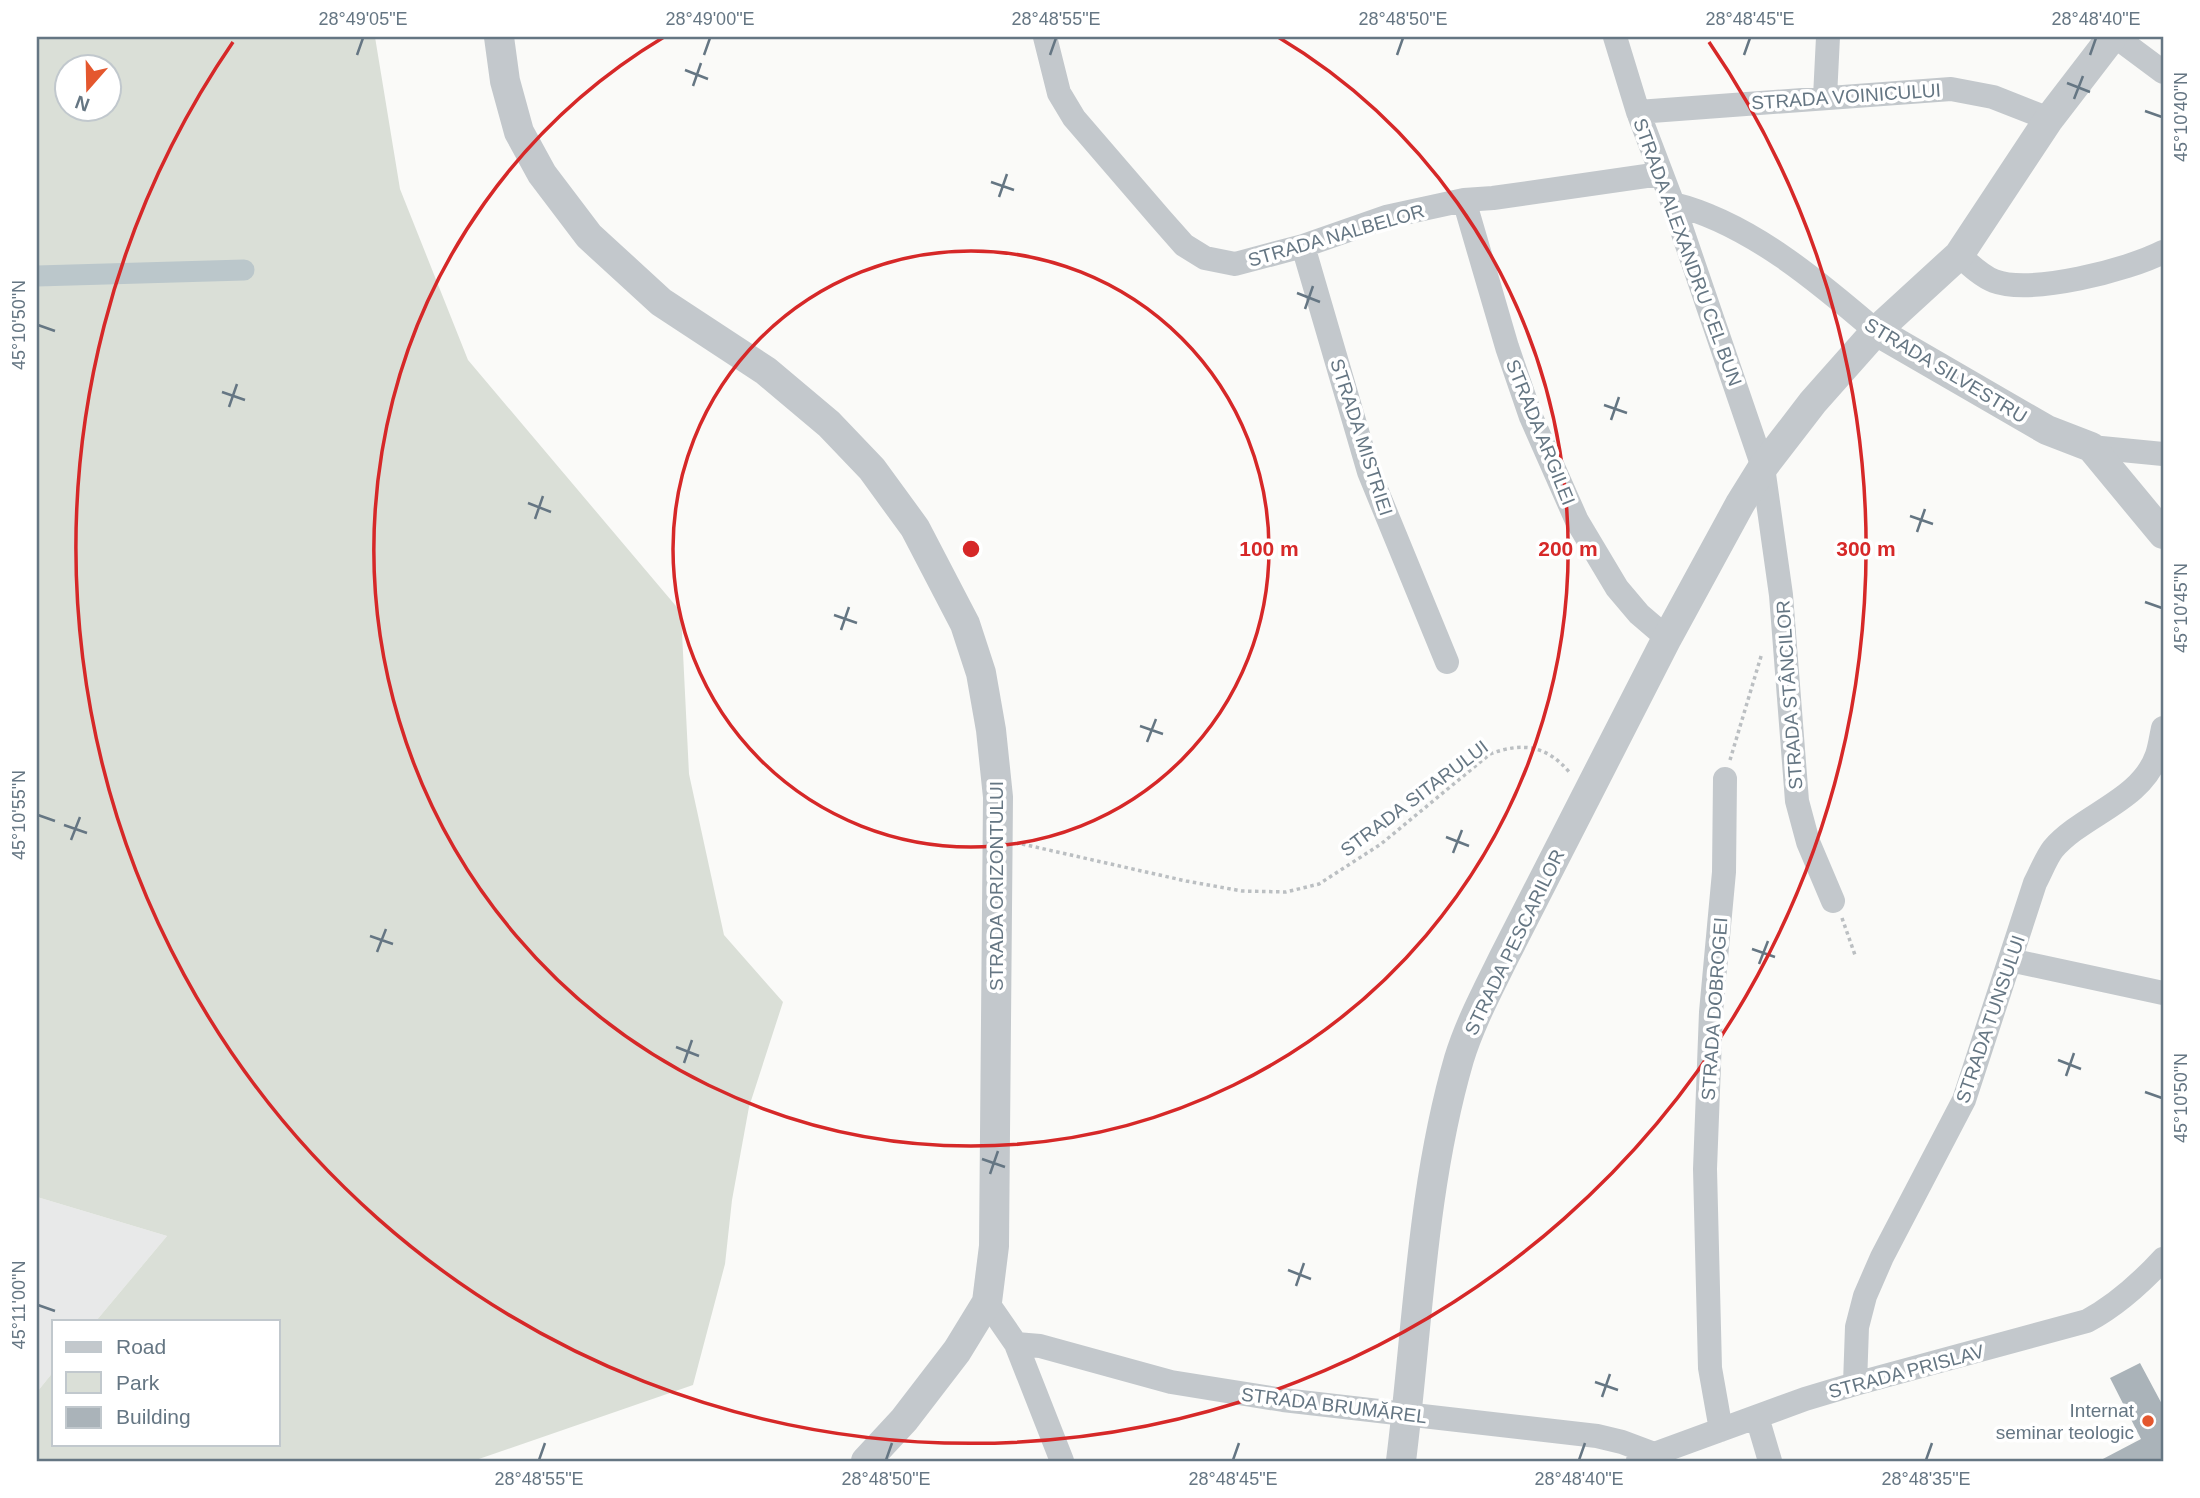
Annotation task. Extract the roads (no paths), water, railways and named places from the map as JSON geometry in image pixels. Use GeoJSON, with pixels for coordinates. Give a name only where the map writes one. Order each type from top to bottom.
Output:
{"type":"FeatureCollection","features":[{"type":"Feature","properties":{"kind":"street","name":"STRADA ORIZONTULUI"},"geometry":{"type":"LineString","coordinates":[[499,37],[505,81],[519,132],[542,174],[589,236],[662,302],[765,371],[829,424],[872,469],[915,528],[965,624],[981,673],[991,730],[998,797],[995,1233],[987,1302],[950,1361],[904,1420],[866,1461]]}},
{"type":"Feature","properties":{"kind":"street","name":"STRADA NALBELOR"},"geometry":{"type":"LineString","coordinates":[[1045,37],[1059,93],[1074,118],[1184,245],[1205,258],[1234,264],[1303,246],[1387,217],[1464,200],[1660,174]]}},
{"type":"Feature","properties":{"kind":"street","name":"STRADA ALEXANDRU CEL BUN"},"geometry":{"type":"LineString","coordinates":[[1615,37],[1638,112],[1660,174],[1674,204],[1763,467]]}},
{"type":"Feature","properties":{"kind":"street"},"geometry":{"type":"LineString","coordinates":[[1825,97],[1828,37]]}},
{"type":"Feature","properties":{"kind":"street"},"geometry":{"type":"LineString","coordinates":[[2114,37],[2163,72]]}},
{"type":"Feature","properties":{"kind":"street","name":"STRADA PESCARILOR"},"geometry":{"type":"LineString","coordinates":[[1402,1461],[1432,1181],[1446,1108],[1460,1057],[1479,1007],[1667,638],[1763,467],[1813,402],[1876,331],[1959,255],[2049,119],[2114,37]]}},
{"type":"Feature","properties":{"kind":"street","name":"STRADA VOINICULUI"},"geometry":{"type":"LineString","coordinates":[[1638,112],[1951,89],[1993,97],[2049,119]]}},
{"type":"Feature","properties":{"kind":"street","name":"STRADA ARGILEI"},"geometry":{"type":"LineString","coordinates":[[1464,200],[1507,347],[1531,417],[1577,521],[1617,589],[1639,614],[1667,638]]}},
{"type":"Feature","properties":{"kind":"street","name":"STRADA SILVESTRU"},"geometry":{"type":"LineString","coordinates":[[1674,204],[1722,221],[1778,255],[1837,298],[1876,331],[2048,430],[2091,447],[2163,454]]}},
{"type":"Feature","properties":{"kind":"street","name":"STRADA MISTRIEI"},"geometry":{"type":"LineString","coordinates":[[1303,246],[1369,472],[1447,662]]}},
{"type":"Feature","properties":{"kind":"street"},"geometry":{"type":"LineString","coordinates":[[1959,255],[1992,280],[2011,285],[2037,284],[2107,272],[2163,252]]}},
{"type":"Feature","properties":{"kind":"street"},"geometry":{"type":"LineString","coordinates":[[2091,447],[2163,534]]}},
{"type":"Feature","properties":{"kind":"street","name":"STRADA STÂNCILOR"},"geometry":{"type":"LineString","coordinates":[[1763,467],[1781,595],[1797,801],[1808,842],[1833,901]]}},
{"type":"Feature","properties":{"kind":"street","name":"STRADA TUNSULUI"},"geometry":{"type":"LineString","coordinates":[[1854,1384],[1857,1327],[1865,1296],[1882,1257],[1964,1100],[2035,883],[2052,850],[2080,825],[2143,779],[2157,756],[2163,728]]}},
{"type":"Feature","properties":{"kind":"street","name":"STRADA DOBROGEI"},"geometry":{"type":"LineString","coordinates":[[1721,1430],[1710,1368],[1705,1169],[1711,1012],[1724,872],[1725,779]]}},
{"type":"Feature","properties":{"kind":"street"},"geometry":{"type":"LineString","coordinates":[[2010,960],[2163,993]]}},
{"type":"Feature","properties":{"kind":"street","name":"STRADA PRISLAV"},"geometry":{"type":"LineString","coordinates":[[1644,1458],[1854,1384],[2087,1321],[2108,1310],[2134,1290],[2163,1259]]}},
{"type":"Feature","properties":{"kind":"street"},"geometry":{"type":"LineString","coordinates":[[987,1302],[1016,1344],[1062,1461]]}},
{"type":"Feature","properties":{"kind":"street","name":"STRADA BRUMĂREL"},"geometry":{"type":"LineString","coordinates":[[1016,1344],[1040,1346],[1171,1382],[1283,1400],[1597,1436],[1632,1445],[1644,1458]]}},
{"type":"Feature","properties":{"kind":"street"},"geometry":{"type":"LineString","coordinates":[[1757,1417],[1770,1461]]}},
{"type":"Feature","properties":{"kind":"waterway"},"geometry":{"type":"LineString","coordinates":[[37,276],[244,270]]}},
{"type":"Feature","properties":{"kind":"place","name":"Internat seminar teologic"},"geometry":{"type":"Point","coordinates":[2148,1421]}}]}
